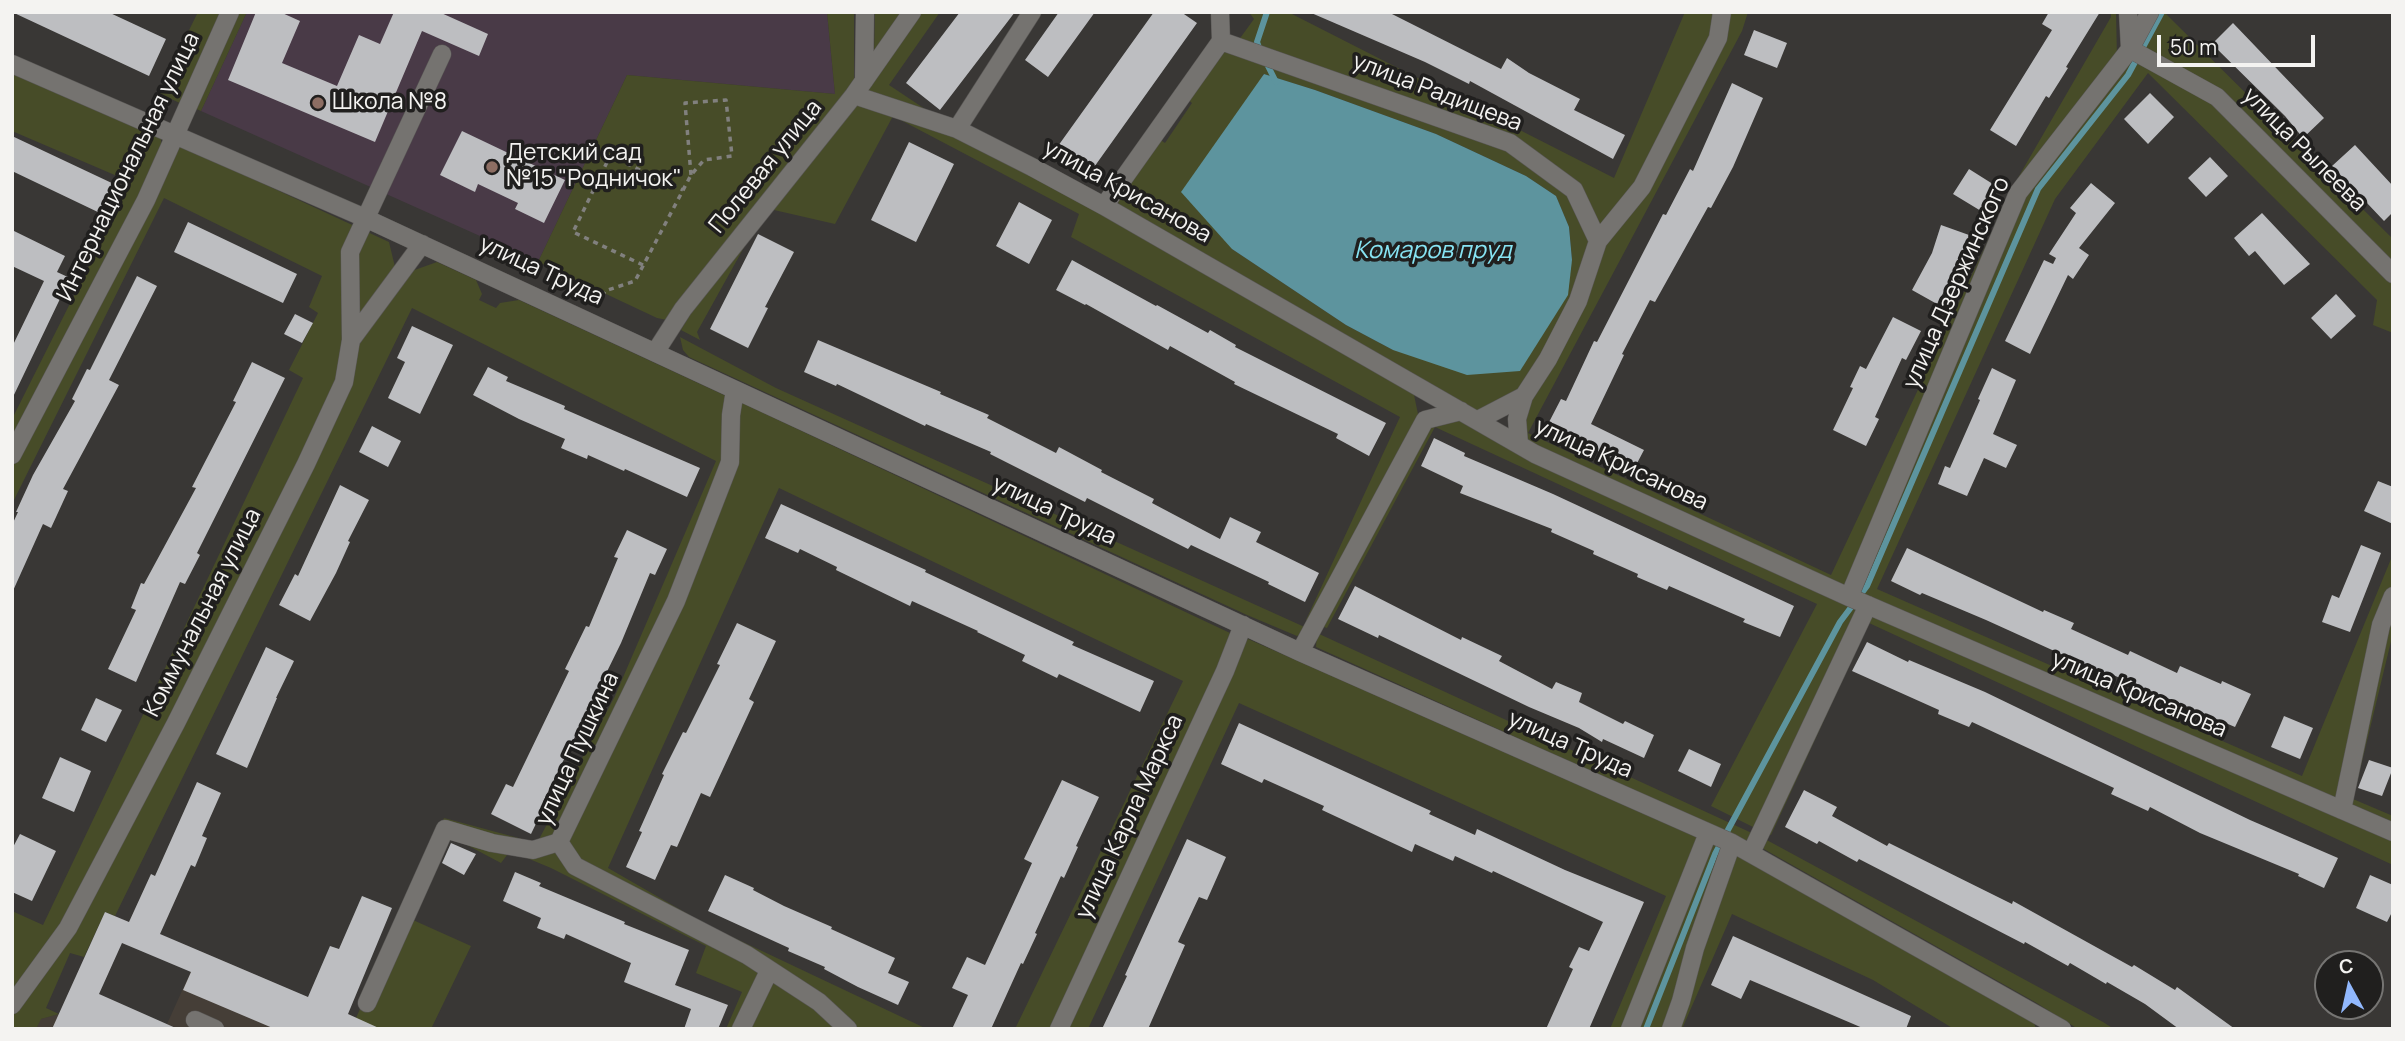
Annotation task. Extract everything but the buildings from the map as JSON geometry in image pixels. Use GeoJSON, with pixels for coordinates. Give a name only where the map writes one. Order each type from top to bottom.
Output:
{"type":"FeatureCollection","features":[{"type":"Feature","properties":{"kind":"street","name":"Интернациональная улица"},"geometry":{"type":"LineString","coordinates":[[12,455],[146,200],[230,12]]}},
{"type":"Feature","properties":{"kind":"street"},"geometry":{"type":"LineString","coordinates":[[859,88],[865,12]]}},
{"type":"Feature","properties":{"kind":"street","name":"Полевая улица"},"geometry":{"type":"LineString","coordinates":[[656,351],[684,309],[859,88],[912,12]]}},
{"type":"Feature","properties":{"kind":"street"},"geometry":{"type":"LineString","coordinates":[[957,129],[1032,12]]}},
{"type":"Feature","properties":{"kind":"street"},"geometry":{"type":"LineString","coordinates":[[1104,206],[1221,41],[1220,12]]}},
{"type":"Feature","properties":{"kind":"street"},"geometry":{"type":"LineString","coordinates":[[1518,444],[1517,419],[1524,396],[1548,359],[1578,301],[1598,241],[1642,187],[1718,38],[1722,12]]}},
{"type":"Feature","properties":{"kind":"street"},"geometry":{"type":"LineString","coordinates":[[2129,12],[2130,49]]}},
{"type":"Feature","properties":{"kind":"street","name":"улица Дзержинского"},"geometry":{"type":"LineString","coordinates":[[1849,597],[2018,193],[2130,49],[2150,12]]}},
{"type":"Feature","properties":{"kind":"street","name":"улица Радищева"},"geometry":{"type":"LineString","coordinates":[[1221,41],[1510,143],[1574,190],[1598,241]]}},
{"type":"Feature","properties":{"kind":"street","name":"улица Рылеева"},"geometry":{"type":"LineString","coordinates":[[2130,49],[2217,97],[2393,274]]}},
{"type":"Feature","properties":{"kind":"street","name":"Коммунальная улица"},"geometry":{"type":"LineString","coordinates":[[12,1005],[68,929],[176,723],[306,464],[344,382],[351,340],[350,252],[442,54]]}},
{"type":"Feature","properties":{"kind":"street","name":"улица Труда"},"geometry":{"type":"LineString","coordinates":[[12,64],[365,218],[1300,652],[1732,843],[2054,1026]]}},
{"type":"Feature","properties":{"kind":"street","name":"улица Крисанова"},"geometry":{"type":"LineString","coordinates":[[859,88],[957,129],[1104,206],[1535,454],[1849,597],[2393,832]]}},
{"type":"Feature","properties":{"kind":"street"},"geometry":{"type":"LineString","coordinates":[[351,340],[422,244]]}},
{"type":"Feature","properties":{"kind":"street"},"geometry":{"type":"LineString","coordinates":[[1300,652],[1425,420],[1420,387]]}},
{"type":"Feature","properties":{"kind":"street","name":"улица Пушкина"},"geometry":{"type":"LineString","coordinates":[[735,390],[731,415],[730,462],[676,601],[559,842],[575,866],[747,955],[819,1002],[848,1029]]}},
{"type":"Feature","properties":{"kind":"street"},"geometry":{"type":"LineString","coordinates":[[1478,420],[1524,396]]}},
{"type":"Feature","properties":{"kind":"street"},"geometry":{"type":"LineString","coordinates":[[1425,420],[1461,411]]}},
{"type":"Feature","properties":{"kind":"street"},"geometry":{"type":"LineString","coordinates":[[2342,810],[2381,625],[2393,596]]}},
{"type":"Feature","properties":{"kind":"street"},"geometry":{"type":"LineString","coordinates":[[1751,853],[1868,605]]}},
{"type":"Feature","properties":{"kind":"street","name":"улица Карла Маркса"},"geometry":{"type":"LineString","coordinates":[[1059,1029],[1225,671],[1243,625]]}},
{"type":"Feature","properties":{"kind":"street"},"geometry":{"type":"LineString","coordinates":[[367,1003],[445,829],[492,843],[533,850],[559,842]]}},
{"type":"Feature","properties":{"kind":"street"},"geometry":{"type":"LineString","coordinates":[[1630,1029],[1708,833]]}},
{"type":"Feature","properties":{"kind":"street"},"geometry":{"type":"LineString","coordinates":[[1671,1029],[1695,948],[1732,843]]}},
{"type":"Feature","properties":{"kind":"street"},"geometry":{"type":"LineString","coordinates":[[741,1029],[769,971]]}},
{"type":"Feature","properties":{"kind":"street"},"geometry":{"type":"LineString","coordinates":[[195,1020],[215,1029]]}},
{"type":"Feature","properties":{"kind":"path"},"geometry":{"type":"LineString","coordinates":[[602,296],[604,291],[635,281],[691,175],[704,160],[732,156],[726,100],[685,103],[691,175]]}},
{"type":"Feature","properties":{"kind":"path"},"geometry":{"type":"LineString","coordinates":[[643,265],[573,232],[610,156],[683,190]]}},
{"type":"Feature","properties":{"kind":"shaded area","name":"Школа №8"},"geometry":{"type":"Polygon","coordinates":[[[247,12],[827,12],[835,94],[627,75],[538,262],[201,111],[247,12]]]}},
{"type":"Feature","properties":{"kind":"shaded area"},"geometry":{"type":"Polygon","coordinates":[[[200,951],[368,1023],[365,1029],[179,1029],[167,1024],[200,951]]]}},
{"type":"Feature","properties":{"kind":"shaded area"},"geometry":{"type":"Polygon","coordinates":[[[59,1014],[93,1029],[36,1029],[40,1019],[59,1014]]]}},
{"type":"Feature","properties":{"kind":"green space"},"geometry":{"type":"Polygon","coordinates":[[[198,12],[225,12],[182,104],[158,93],[198,12]]]}},
{"type":"Feature","properties":{"kind":"green space"},"geometry":{"type":"Polygon","coordinates":[[[238,12],[247,12],[201,111],[194,108],[238,12]]]}},
{"type":"Feature","properties":{"kind":"green space"},"geometry":{"type":"Polygon","coordinates":[[[827,12],[854,12],[854,84],[667,320],[657,318],[538,262],[627,75],[835,94],[827,12]]]}},
{"type":"Feature","properties":{"kind":"green space"},"geometry":{"type":"Polygon","coordinates":[[[875,12],[904,12],[874,56],[875,12]]]}},
{"type":"Feature","properties":{"kind":"green space"},"geometry":{"type":"Polygon","coordinates":[[[919,12],[940,12],[889,85],[937,117],[869,91],[869,84],[919,12]]]}},
{"type":"Feature","properties":{"kind":"green space"},"geometry":{"type":"Polygon","coordinates":[[[1249,12],[1288,12],[1614,178],[1685,12],[1717,12],[1713,37],[1636,181],[1598,231],[1577,188],[1512,139],[1238,41],[1254,19],[1249,12]]]}},
{"type":"Feature","properties":{"kind":"green space"},"geometry":{"type":"Polygon","coordinates":[[[1726,12],[1748,12],[1742,31],[1528,433],[1831,575],[2015,183],[2111,17],[2111,12],[2116,12],[2117,58],[2016,191],[1844,590],[1522,441],[1527,399],[1602,243],[1645,190],[1726,12]]]}},
{"type":"Feature","properties":{"kind":"green space"},"geometry":{"type":"Polygon","coordinates":[[[2154,12],[2167,12],[2166,14],[2393,239],[2393,264],[2219,90],[2144,51],[2139,40],[2154,12]]]}},
{"type":"Feature","properties":{"kind":"green space"},"geometry":{"type":"Polygon","coordinates":[[[1224,46],[1507,148],[1570,194],[1592,244],[1575,299],[1519,393],[1480,411],[1472,410],[1120,209],[1117,198],[1159,139],[1165,143],[1192,103],[1186,98],[1224,46]],[[1263,74],[1232,249],[1346,325],[1393,350],[1572,260],[1569,227],[1556,196],[1526,176],[1436,134],[1263,74]]]}},
{"type":"Feature","properties":{"kind":"green space"},"geometry":{"type":"Polygon","coordinates":[[[2133,57],[2211,101],[2393,282],[2393,333],[2373,325],[2377,300],[2148,73],[2055,199],[1877,589],[2302,776],[2393,554],[2393,584],[2376,623],[2336,801],[1855,595],[2021,194],[2133,57]]]}},
{"type":"Feature","properties":{"kind":"green space"},"geometry":{"type":"Polygon","coordinates":[[[12,72],[161,137],[161,152],[12,442],[12,419],[131,182],[12,131],[12,72]]]}},
{"type":"Feature","properties":{"kind":"green space"},"geometry":{"type":"Polygon","coordinates":[[[856,103],[895,113],[973,144],[1103,211],[1413,390],[1419,419],[1312,623],[1306,620],[1400,417],[1071,237],[1079,214],[893,116],[835,224],[774,210],[752,233],[697,332],[700,340],[681,330],[750,232],[856,103]]]}},
{"type":"Feature","properties":{"kind":"green space"},"geometry":{"type":"Polygon","coordinates":[[[182,146],[389,242],[395,267],[302,461],[62,926],[12,991],[12,911],[43,925],[303,378],[289,370],[318,313],[309,307],[322,276],[164,198],[12,504],[12,466],[150,203],[171,155],[182,146]]]}},
{"type":"Feature","properties":{"kind":"green space"},"geometry":{"type":"Polygon","coordinates":[[[437,262],[476,280],[482,294],[479,300],[496,308],[500,303],[519,300],[726,396],[725,461],[671,601],[556,846],[760,972],[737,1029],[726,1029],[742,992],[696,973],[706,946],[551,868],[510,851],[501,863],[450,836],[413,920],[471,946],[431,1029],[365,1029],[367,1023],[356,1018],[444,818],[537,843],[615,696],[716,461],[412,308],[115,916],[105,912],[84,957],[70,953],[46,1008],[59,1014],[41,1019],[36,1029],[12,1028],[13,1014],[71,932],[358,344],[409,272],[437,262]]]}},
{"type":"Feature","properties":{"kind":"green space"},"geometry":{"type":"Polygon","coordinates":[[[680,337],[776,388],[1309,629],[1297,636],[1247,615],[689,357],[683,350],[680,337]]]}},
{"type":"Feature","properties":{"kind":"green space"},"geometry":{"type":"Polygon","coordinates":[[[742,403],[1230,633],[1226,648],[1052,1029],[1015,1029],[1183,681],[779,488],[608,868],[707,925],[927,1029],[858,1029],[829,1001],[580,862],[565,840],[680,605],[737,410],[742,403]]]}},
{"type":"Feature","properties":{"kind":"green space"},"geometry":{"type":"Polygon","coordinates":[[[1461,416],[1860,607],[1757,829],[1711,806],[1817,604],[1435,427],[1327,628],[1321,626],[1429,424],[1461,416]]]}},
{"type":"Feature","properties":{"kind":"green space"},"geometry":{"type":"Polygon","coordinates":[[[2393,608],[2393,633],[2353,799],[2393,816],[2393,822],[2349,803],[2393,608]]]}},
{"type":"Feature","properties":{"kind":"green space"},"geometry":{"type":"Polygon","coordinates":[[[1870,611],[2393,838],[2393,865],[1869,623],[1771,835],[1766,833],[1870,611]]]}},
{"type":"Feature","properties":{"kind":"green space"},"geometry":{"type":"Polygon","coordinates":[[[1317,633],[1754,834],[1746,841],[1316,647],[1317,633]]]}},
{"type":"Feature","properties":{"kind":"green space"},"geometry":{"type":"Polygon","coordinates":[[[1248,639],[1696,837],[1698,848],[1626,1029],[1610,1029],[1666,896],[1239,703],[1088,1029],[1065,1029],[1238,651],[1248,639]]]}},
{"type":"Feature","properties":{"kind":"green space"},"geometry":{"type":"Polygon","coordinates":[[[1763,838],[2114,1029],[2078,1029],[1762,848],[1763,838]]]}},
{"type":"Feature","properties":{"kind":"green space"},"geometry":{"type":"Polygon","coordinates":[[[1712,844],[1724,849],[1667,1029],[1634,1029],[1712,844]]]}},
{"type":"Feature","properties":{"kind":"green space"},"geometry":{"type":"Polygon","coordinates":[[[1735,854],[2032,1016],[2036,1029],[1954,1029],[1873,980],[1732,914],[1682,1029],[1674,1029],[1735,854]]]}},
{"type":"Feature","properties":{"kind":"green space"},"geometry":{"type":"Polygon","coordinates":[[[771,978],[842,1029],[744,1029],[771,978]]]}},
{"type":"Feature","properties":{"kind":"water","name":"Комаров пруд"},"geometry":{"type":"Polygon","coordinates":[[[1264,74],[1436,134],[1526,176],[1556,196],[1569,227],[1572,260],[1568,295],[1520,371],[1467,375],[1393,350],[1346,325],[1232,249],[1181,192],[1264,74]]]}},
{"type":"Feature","properties":{"kind":"waterway"},"geometry":{"type":"LineString","coordinates":[[1260,50],[1257,42],[1267,12]]}},
{"type":"Feature","properties":{"kind":"waterway"},"geometry":{"type":"LineString","coordinates":[[1646,1029],[1715,854],[1840,622],[1867,586],[2038,189],[2128,75],[2162,12]]}},
{"type":"Feature","properties":{"kind":"waterway"},"geometry":{"type":"LineString","coordinates":[[1265,60],[1276,82]]}},
{"type":"Feature","properties":{"kind":"place","name":"Школа №8"},"geometry":{"type":"Point","coordinates":[318,103]}},
{"type":"Feature","properties":{"kind":"place","name":"Детский сад №15 \"Родничок\""},"geometry":{"type":"Point","coordinates":[492,167]}}]}
